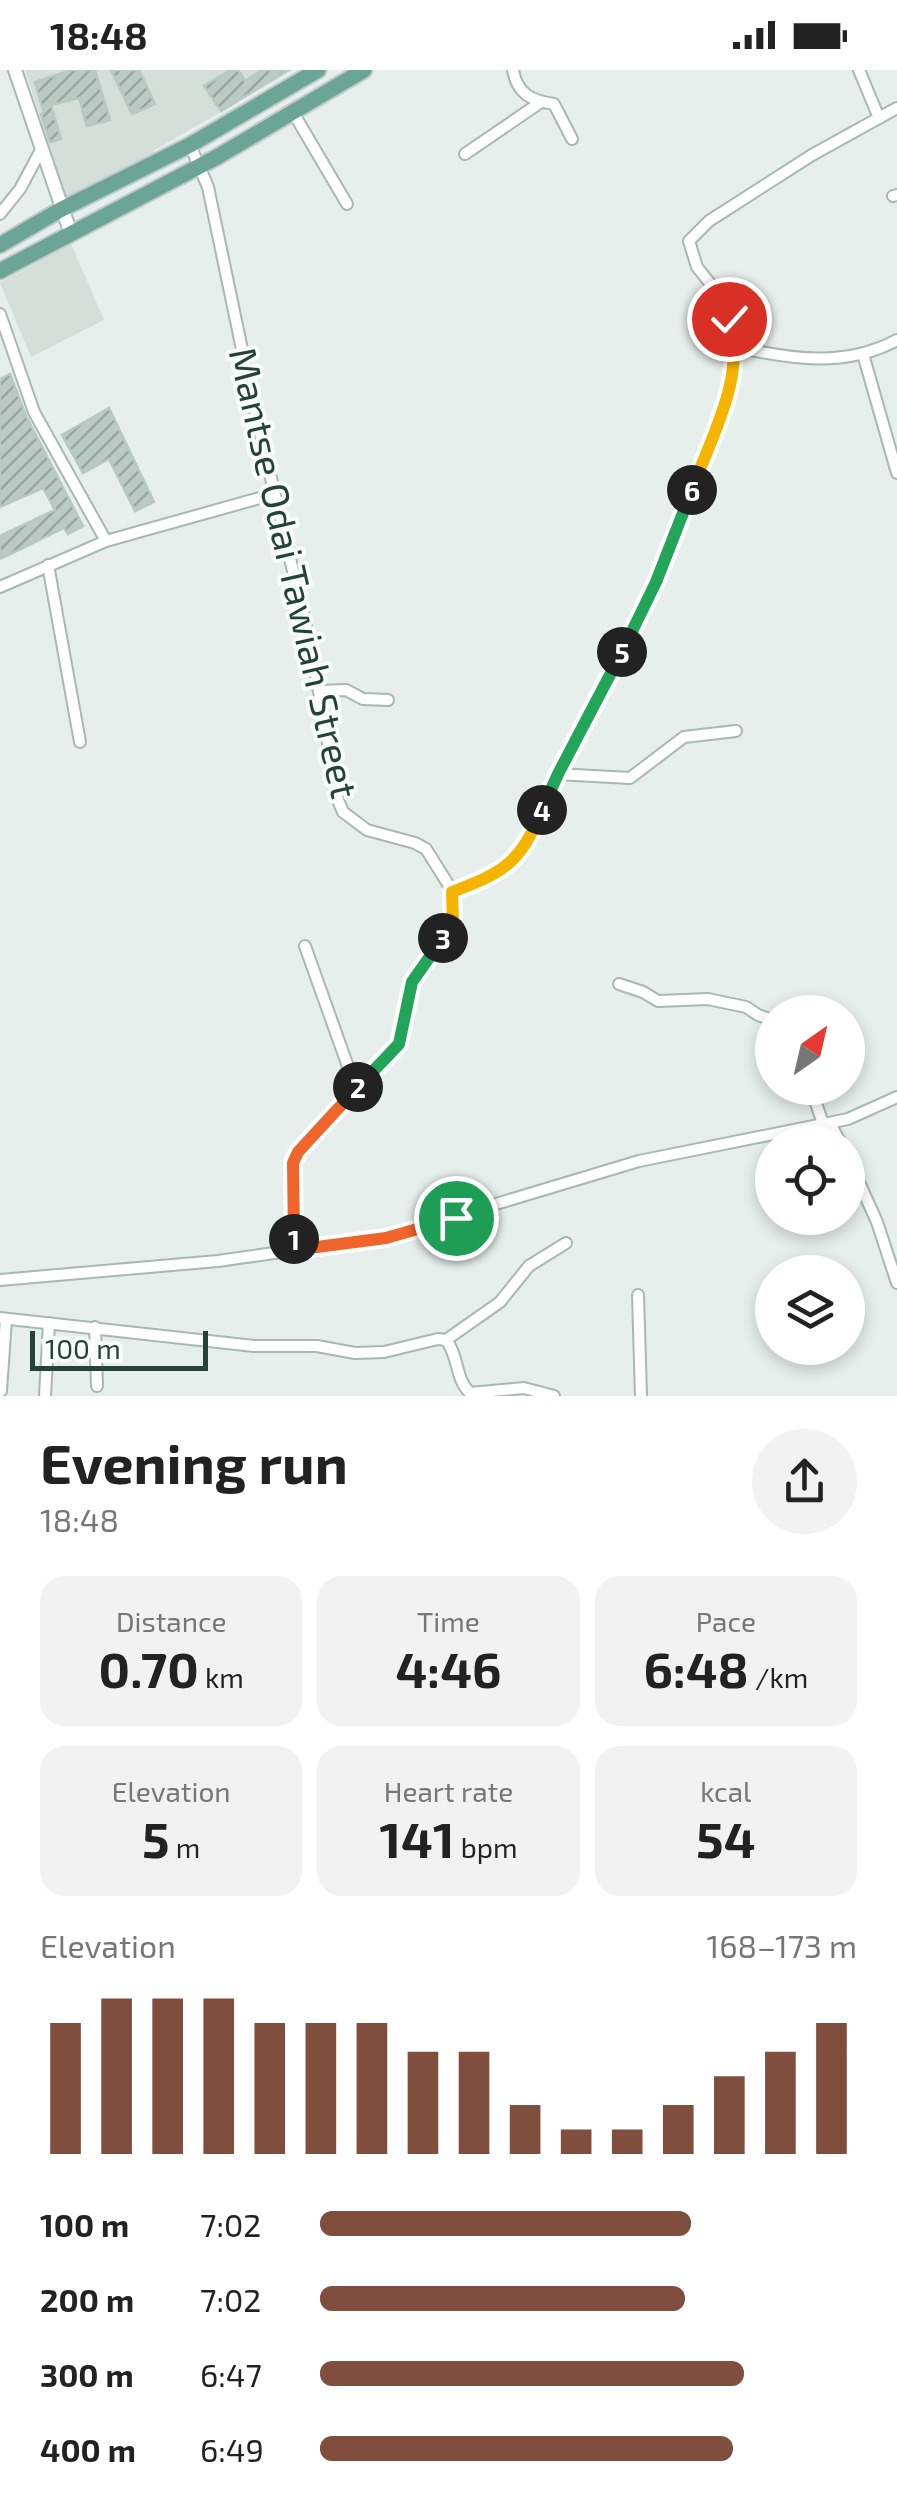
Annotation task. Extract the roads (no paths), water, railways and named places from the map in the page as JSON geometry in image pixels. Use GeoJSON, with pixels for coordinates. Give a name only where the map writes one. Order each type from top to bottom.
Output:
{"type":"FeatureCollection","features":[{"type":"Feature","properties":{"kind":"main road"},"geometry":{"type":"LineString","coordinates":[[0,245],[60,210],[190,145],[318,70]]}},
{"type":"Feature","properties":{"kind":"main road"},"geometry":{"type":"LineString","coordinates":[[0,271],[294,114],[364,70]]}},
{"type":"Feature","properties":{"kind":"street"},"geometry":{"type":"LineString","coordinates":[[14,70],[70,232]]}},
{"type":"Feature","properties":{"kind":"street"},"geometry":{"type":"LineString","coordinates":[[512,70],[519,89],[528,98],[554,104],[572,139]]}},
{"type":"Feature","properties":{"kind":"street"},"geometry":{"type":"LineString","coordinates":[[860,70],[879,118]]}},
{"type":"Feature","properties":{"kind":"street"},"geometry":{"type":"LineString","coordinates":[[465,154],[542,102]]}},
{"type":"Feature","properties":{"kind":"street"},"geometry":{"type":"LineString","coordinates":[[294,1250],[293,1163],[298,1152],[399,1044],[412,982],[453,923],[452,892],[495,876],[514,862],[528,844],[558,774],[636,626],[676,535],[733,379],[736,347],[720,298],[696,266],[690,241],[695,232],[812,155],[897,108]]}},
{"type":"Feature","properties":{"kind":"street"},"geometry":{"type":"LineString","coordinates":[[294,114],[347,204]]}},
{"type":"Feature","properties":{"kind":"street","name":"Mantse Odai Tawiah Street"},"geometry":{"type":"LineString","coordinates":[[190,145],[208,187],[320,691],[335,787],[344,812],[367,830],[415,842],[426,850],[452,892]]}},
{"type":"Feature","properties":{"kind":"street"},"geometry":{"type":"LineString","coordinates":[[0,214],[20,189],[42,148]]}},
{"type":"Feature","properties":{"kind":"street"},"geometry":{"type":"LineString","coordinates":[[0,314],[34,412],[106,542]]}},
{"type":"Feature","properties":{"kind":"street"},"geometry":{"type":"LineString","coordinates":[[736,347],[795,359],[828,360],[863,354],[897,340]]}},
{"type":"Feature","properties":{"kind":"street"},"geometry":{"type":"LineString","coordinates":[[863,354],[897,473]]}},
{"type":"Feature","properties":{"kind":"street"},"geometry":{"type":"LineString","coordinates":[[0,587],[106,542],[274,494]]}},
{"type":"Feature","properties":{"kind":"street"},"geometry":{"type":"LineString","coordinates":[[48,565],[80,742]]}},
{"type":"Feature","properties":{"kind":"street"},"geometry":{"type":"LineString","coordinates":[[320,691],[346,690],[363,699],[388,700]]}},
{"type":"Feature","properties":{"kind":"street"},"geometry":{"type":"LineString","coordinates":[[558,774],[630,778],[684,738],[736,731]]}},
{"type":"Feature","properties":{"kind":"street"},"geometry":{"type":"LineString","coordinates":[[305,946],[356,1088]]}},
{"type":"Feature","properties":{"kind":"street"},"geometry":{"type":"LineString","coordinates":[[619,984],[658,1000],[708,999],[746,1007],[755,1013]]}},
{"type":"Feature","properties":{"kind":"street"},"geometry":{"type":"LineString","coordinates":[[0,1280],[218,1261],[408,1232],[621,1166],[826,1124],[861,1114],[897,1097]]}},
{"type":"Feature","properties":{"kind":"street"},"geometry":{"type":"LineString","coordinates":[[818,1105],[826,1124]]}},
{"type":"Feature","properties":{"kind":"street"},"geometry":{"type":"LineString","coordinates":[[865,1196],[897,1283]]}},
{"type":"Feature","properties":{"kind":"street"},"geometry":{"type":"LineString","coordinates":[[1,1391],[3,1319],[254,1346],[384,1352],[446,1340],[500,1302],[529,1266],[566,1242]]}},
{"type":"Feature","properties":{"kind":"street"},"geometry":{"type":"LineString","coordinates":[[638,1295],[641,1396]]}},
{"type":"Feature","properties":{"kind":"street"},"geometry":{"type":"LineString","coordinates":[[45,1396],[48,1323]]}},
{"type":"Feature","properties":{"kind":"street"},"geometry":{"type":"LineString","coordinates":[[95,1326],[97,1386]]}},
{"type":"Feature","properties":{"kind":"street"},"geometry":{"type":"LineString","coordinates":[[446,1340],[451,1345],[461,1382],[470,1393],[524,1388],[554,1396]]}}]}
